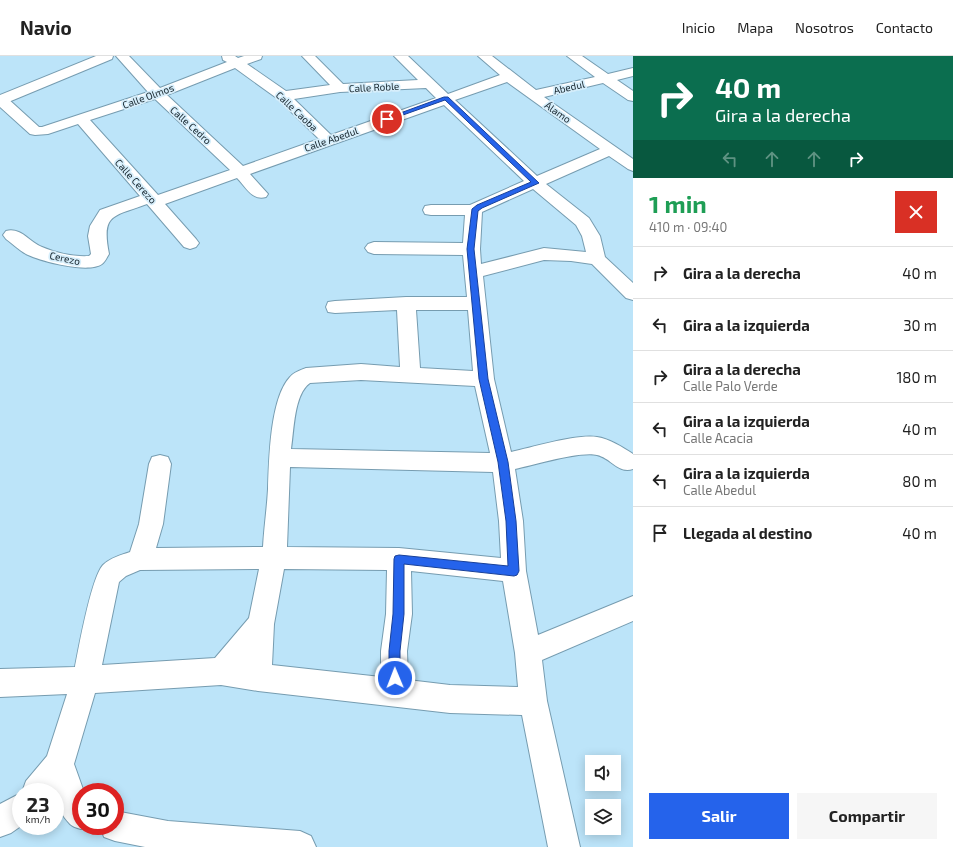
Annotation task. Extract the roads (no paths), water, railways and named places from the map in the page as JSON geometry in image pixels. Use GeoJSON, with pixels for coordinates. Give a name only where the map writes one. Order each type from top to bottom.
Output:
{"type":"FeatureCollection","features":[{"type":"Feature","properties":{"kind":"street"},"geometry":{"type":"LineString","coordinates":[[1,101],[107,56]]}},
{"type":"Feature","properties":{"kind":"street","name":"Calle Cedro"},"geometry":{"type":"LineString","coordinates":[[122,56],[156,94],[241,171],[260,194]]}},
{"type":"Feature","properties":{"kind":"street","name":"Calle Olmos"},"geometry":{"type":"LineString","coordinates":[[1,101],[38,132],[156,94],[231,59],[256,56]]}},
{"type":"Feature","properties":{"kind":"street","name":"Calle Roble"},"geometry":{"type":"LineString","coordinates":[[308,56],[340,88],[430,84]]}},
{"type":"Feature","properties":{"kind":"street"},"geometry":{"type":"LineString","coordinates":[[400,56],[535,183],[583,222],[591,236],[597,259],[633,294]]}},
{"type":"Feature","properties":{"kind":"street","name":"Álamo"},"geometry":{"type":"LineString","coordinates":[[484,56],[534,96],[633,166]]}},
{"type":"Feature","properties":{"kind":"street"},"geometry":{"type":"LineString","coordinates":[[573,56],[633,97]]}},
{"type":"Feature","properties":{"kind":"street","name":"Calle Caoba"},"geometry":{"type":"LineString","coordinates":[[231,59],[283,96],[328,140]]}},
{"type":"Feature","properties":{"kind":"street"},"geometry":{"type":"LineString","coordinates":[[606,79],[633,72]]}},
{"type":"Feature","properties":{"kind":"street","name":"Calle Abedul"},"geometry":{"type":"LineString","coordinates":[[153,200],[241,171],[508,76]]}},
{"type":"Feature","properties":{"kind":"street","name":"Abedul"},"geometry":{"type":"LineString","coordinates":[[534,96],[606,79]]}},
{"type":"Feature","properties":{"kind":"street"},"geometry":{"type":"LineString","coordinates":[[283,96],[340,88]]}},
{"type":"Feature","properties":{"kind":"street","name":"Calle Cerezo"},"geometry":{"type":"LineString","coordinates":[[80,119],[190,243]]}},
{"type":"Feature","properties":{"kind":"street"},"geometry":{"type":"LineString","coordinates":[[431,210],[474,210],[480,206],[611,150]]}},
{"type":"Feature","properties":{"kind":"street","name":"Cerezo"},"geometry":{"type":"LineString","coordinates":[[12,235],[24,245],[37,252],[79,262],[91,262],[97,260],[100,254],[97,236],[98,226],[106,214],[153,200]]}},
{"type":"Feature","properties":{"kind":"street"},"geometry":{"type":"LineString","coordinates":[[474,210],[471,249],[484,379],[503,462],[511,521],[514,571],[528,653],[533,701],[564,847]]}},
{"type":"Feature","properties":{"kind":"street"},"geometry":{"type":"LineString","coordinates":[[374,248],[471,249]]}},
{"type":"Feature","properties":{"kind":"street"},"geometry":{"type":"LineString","coordinates":[[474,272],[544,254],[571,255],[597,259]]}},
{"type":"Feature","properties":{"kind":"street"},"geometry":{"type":"LineString","coordinates":[[335,307],[406,303],[476,304]]}},
{"type":"Feature","properties":{"kind":"street"},"geometry":{"type":"LineString","coordinates":[[406,303],[410,374]]}},
{"type":"Feature","properties":{"kind":"street"},"geometry":{"type":"LineString","coordinates":[[258,677],[260,624],[274,558],[280,489],[279,458],[290,395],[297,382],[306,376],[361,372],[484,379]]}},
{"type":"Feature","properties":{"kind":"street"},"geometry":{"type":"LineString","coordinates":[[279,458],[503,462],[584,445],[598,446],[607,449],[627,462]]}},
{"type":"Feature","properties":{"kind":"street"},"geometry":{"type":"LineString","coordinates":[[140,559],[151,524],[160,464]]}},
{"type":"Feature","properties":{"kind":"street"},"geometry":{"type":"LineString","coordinates":[[44,783],[59,764],[85,680],[107,582],[110,575],[117,568],[140,559],[274,558],[399,559],[514,571]]}},
{"type":"Feature","properties":{"kind":"street"},"geometry":{"type":"LineString","coordinates":[[395,692],[394,651],[399,614],[399,559]]}},
{"type":"Feature","properties":{"kind":"street"},"geometry":{"type":"LineString","coordinates":[[528,653],[633,608]]}},
{"type":"Feature","properties":{"kind":"street"},"geometry":{"type":"LineString","coordinates":[[221,671],[260,624]]}},
{"type":"Feature","properties":{"kind":"street"},"geometry":{"type":"LineString","coordinates":[[0,683],[85,680],[221,671],[258,677],[450,699],[533,701]]}},
{"type":"Feature","properties":{"kind":"street"},"geometry":{"type":"LineString","coordinates":[[59,764],[69,796],[72,800]]}},
{"type":"Feature","properties":{"kind":"street"},"geometry":{"type":"LineString","coordinates":[[0,822],[12,814]]}},
{"type":"Feature","properties":{"kind":"street"},"geometry":{"type":"LineString","coordinates":[[124,828],[168,836],[300,847]]}}]}
